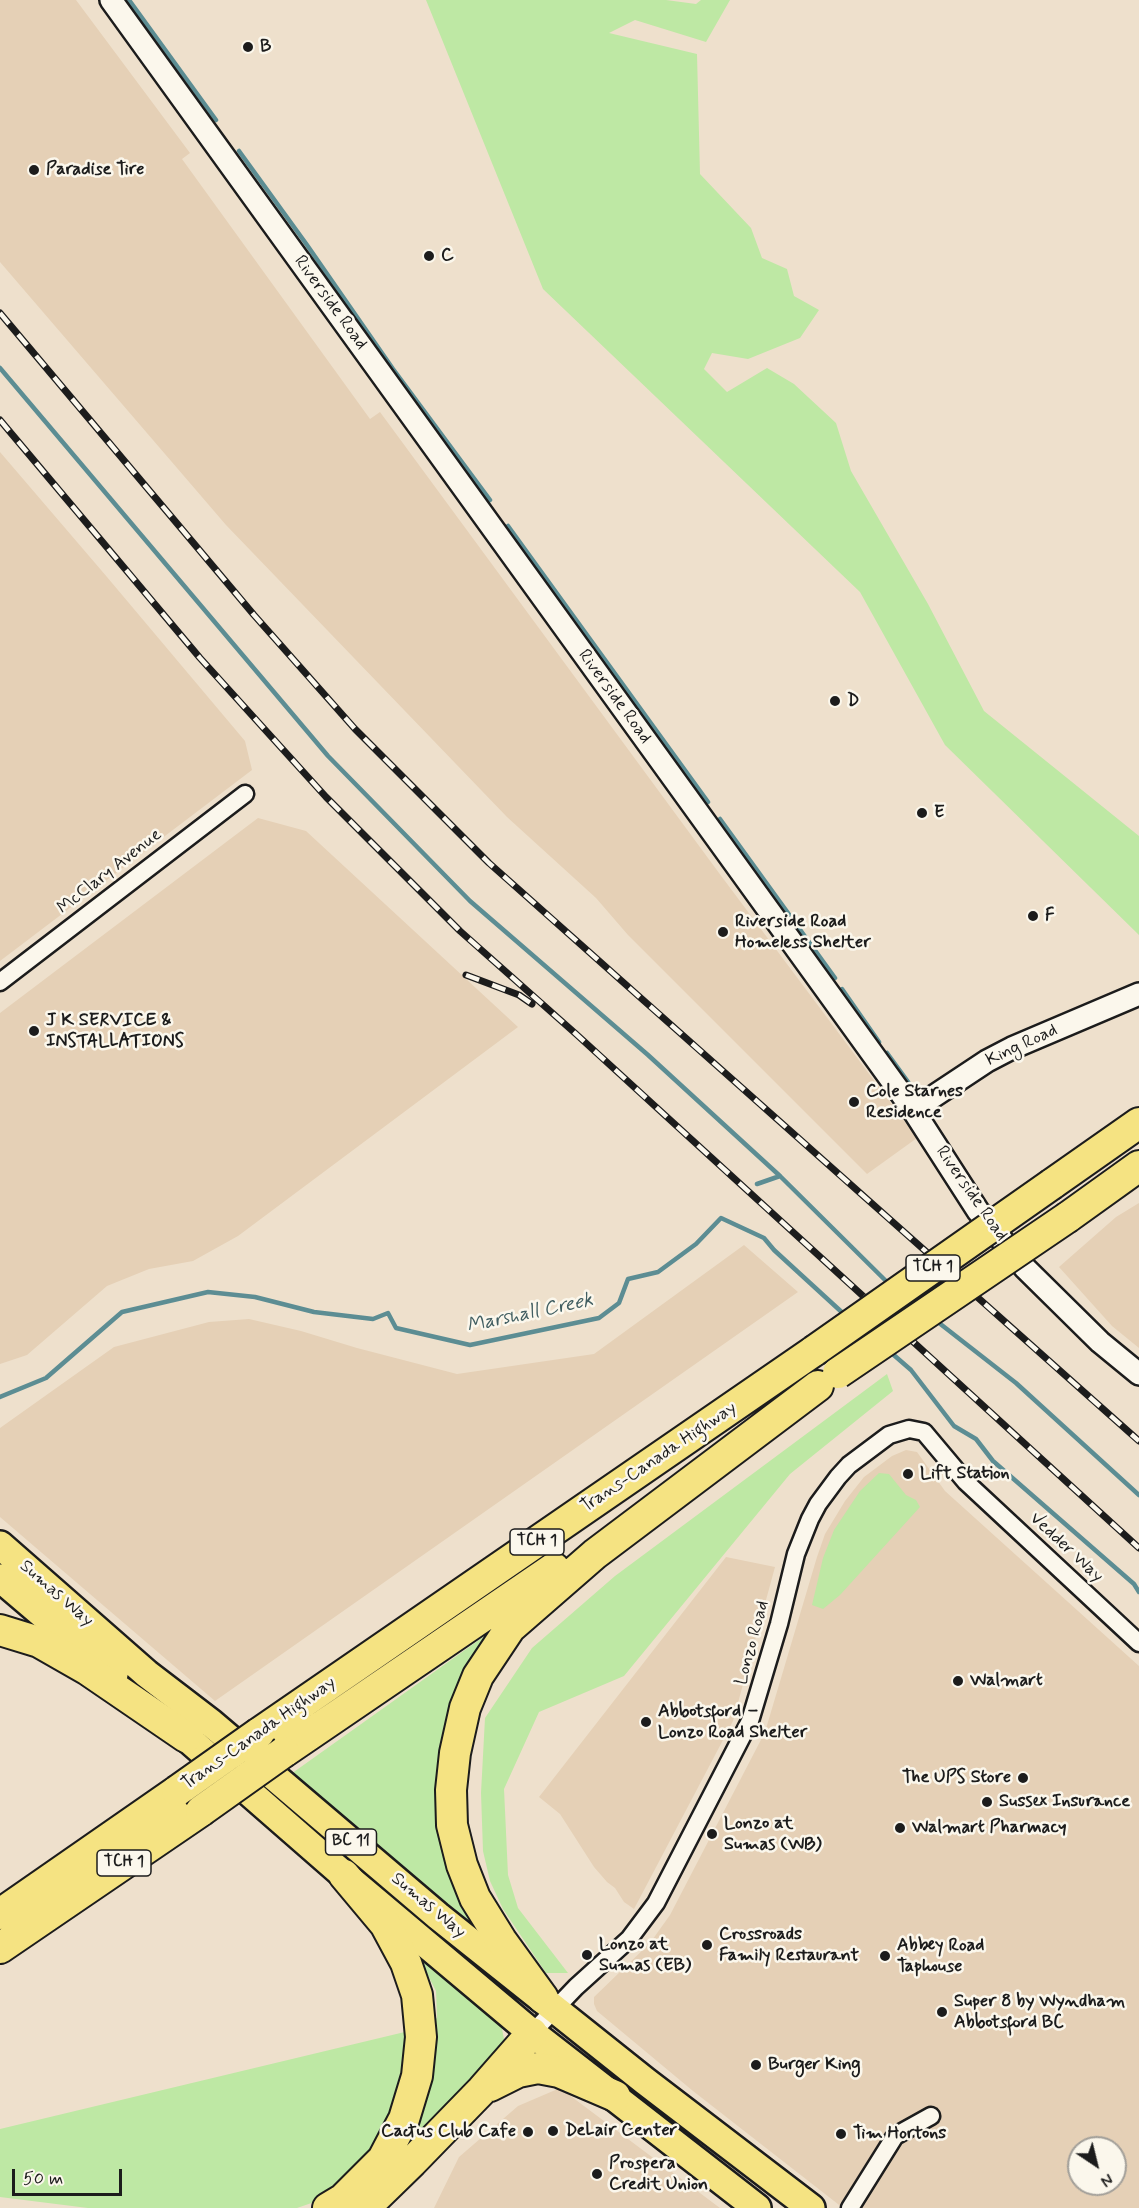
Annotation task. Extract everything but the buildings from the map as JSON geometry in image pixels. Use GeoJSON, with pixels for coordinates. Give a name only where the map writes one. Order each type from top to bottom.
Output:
{"type":"FeatureCollection","features":[{"type":"Feature","properties":{"kind":"highway","name":"Trans-Canada Highway"},"geometry":{"type":"LineString","coordinates":[[0,1914],[814,1351],[1139,1123]]}},
{"type":"Feature","properties":{"kind":"highway","name":"Trans-Canada Highway"},"geometry":{"type":"LineString","coordinates":[[0,1948],[1139,1167]]}},
{"type":"Feature","properties":{"kind":"highway"},"geometry":{"type":"LineString","coordinates":[[549,2003],[501,1940],[475,1898],[462,1866],[452,1825],[451,1790],[455,1753],[465,1707],[478,1676],[510,1628],[595,1554],[828,1380]]}},
{"type":"Feature","properties":{"kind":"highway","name":"Sumas Way"},"geometry":{"type":"LineString","coordinates":[[0,1545],[147,1674],[211,1723],[438,1916],[645,2081],[811,2208]]}},
{"type":"Feature","properties":{"kind":"highway","name":"Sumas Way"},"geometry":{"type":"LineString","coordinates":[[0,1578],[344,1875],[532,2033],[757,2208]]}},
{"type":"Feature","properties":{"kind":"highway"},"geometry":{"type":"LineString","coordinates":[[0,1630],[39,1642],[186,1737]]}},
{"type":"Feature","properties":{"kind":"highway"},"geometry":{"type":"LineString","coordinates":[[0,1901],[112,1836]]}},
{"type":"Feature","properties":{"kind":"highway"},"geometry":{"type":"LineString","coordinates":[[328,2208],[343,2199],[383,2159],[404,2119],[417,2076],[421,2037],[417,1995],[406,1963],[385,1924],[344,1875]]}},
{"type":"Feature","properties":{"kind":"highway"},"geometry":{"type":"LineString","coordinates":[[0,1967],[47,1914]]}},
{"type":"Feature","properties":{"kind":"highway"},"geometry":{"type":"LineString","coordinates":[[362,2208],[372,2201],[482,2090],[532,2033]]}},
{"type":"Feature","properties":{"kind":"highway"},"geometry":{"type":"LineString","coordinates":[[482,2090],[518,2072],[538,2068],[559,2072],[615,2096]]}},
{"type":"Feature","properties":{"kind":"street","name":"Riverside Road"},"geometry":{"type":"LineString","coordinates":[[111,0],[913,1110],[978,1211],[1026,1268],[1100,1342],[1139,1374]]}},
{"type":"Feature","properties":{"kind":"street","name":"McClary Avenue"},"geometry":{"type":"LineString","coordinates":[[0,982],[245,794]]}},
{"type":"Feature","properties":{"kind":"street","name":"King Road"},"geometry":{"type":"LineString","coordinates":[[913,1110],[987,1061],[1012,1048],[1139,994]]}},
{"type":"Feature","properties":{"kind":"street","name":"Lonzo Road"},"geometry":{"type":"LineString","coordinates":[[532,2033],[549,2003],[576,1987],[629,1939],[656,1903],[750,1721],[796,1554],[818,1504],[838,1477],[849,1465],[889,1436],[909,1429],[924,1432],[966,1482]]}},
{"type":"Feature","properties":{"kind":"street","name":"Vedder Way"},"geometry":{"type":"LineString","coordinates":[[966,1482],[1139,1643]]}},
{"type":"Feature","properties":{"kind":"street"},"geometry":{"type":"LineString","coordinates":[[850,2208],[895,2136],[931,2116]]}},
{"type":"Feature","properties":{"kind":"shaded area"},"geometry":{"type":"Polygon","coordinates":[[[0,0],[76,0],[190,153],[182,159],[370,419],[380,412],[917,1138],[867,1174],[628,935],[596,898],[507,817],[226,525],[0,262],[0,0]]]}},
{"type":"Feature","properties":{"kind":"shaded area"},"geometry":{"type":"Polygon","coordinates":[[[0,452],[245,741],[252,770],[0,961],[0,452]]]}},
{"type":"Feature","properties":{"kind":"shaded area"},"geometry":{"type":"Polygon","coordinates":[[[258,818],[306,831],[518,1027],[238,1236],[193,1261],[149,1269],[107,1286],[27,1355],[0,1364],[0,1013],[258,818]]]}},
{"type":"Feature","properties":{"kind":"shaded area"},"geometry":{"type":"Polygon","coordinates":[[[1139,1203],[1139,1348],[1112,1326],[1059,1267],[1116,1217],[1139,1203]]]}},
{"type":"Feature","properties":{"kind":"shaded area"},"geometry":{"type":"Polygon","coordinates":[[[744,1245],[798,1292],[215,1701],[0,1517],[0,1428],[114,1347],[209,1322],[249,1319],[457,1374],[594,1354],[744,1245]]]}},
{"type":"Feature","properties":{"kind":"shaded area"},"geometry":{"type":"Polygon","coordinates":[[[906,1450],[917,1452],[945,1491],[1139,1666],[1139,2208],[843,2208],[693,2091],[597,2011],[594,2004],[594,1997],[650,1943],[670,1915],[765,1732],[825,1534],[845,1501],[864,1477],[892,1456],[906,1450]]]}},
{"type":"Feature","properties":{"kind":"shaded area"},"geometry":{"type":"Polygon","coordinates":[[[726,1557],[775,1567],[733,1721],[634,1909],[624,1902],[615,1888],[594,1867],[560,1814],[539,1797],[726,1557]]]}},
{"type":"Feature","properties":{"kind":"shaded area","name":"DeLair Center"},"geometry":{"type":"Polygon","coordinates":[[[560,2088],[720,2208],[434,2208],[459,2157],[518,2106],[560,2088]]]}},
{"type":"Feature","properties":{"kind":"green space"},"geometry":{"type":"Polygon","coordinates":[[[426,0],[666,0],[696,4],[701,0],[730,0],[706,42],[635,20],[609,33],[697,54],[700,174],[751,228],[762,258],[787,269],[794,296],[819,310],[800,338],[748,359],[712,353],[704,369],[727,392],[767,368],[794,384],[836,423],[851,471],[928,604],[984,711],[1139,836],[1139,935],[945,745],[860,592],[543,289],[426,0]]]}},
{"type":"Feature","properties":{"kind":"green space"},"geometry":{"type":"Polygon","coordinates":[[[887,1374],[893,1391],[790,1474],[624,1676],[539,1712],[504,1789],[508,1875],[518,1908],[568,1973],[546,1973],[503,1909],[490,1881],[483,1851],[481,1793],[485,1718],[532,1648],[615,1576],[887,1374]]]}},
{"type":"Feature","properties":{"kind":"green space"},"geometry":{"type":"Polygon","coordinates":[[[879,1473],[889,1474],[906,1495],[916,1500],[920,1507],[840,1595],[823,1609],[812,1605],[823,1558],[834,1530],[860,1491],[879,1473]]]}},
{"type":"Feature","properties":{"kind":"green space"},"geometry":{"type":"Polygon","coordinates":[[[500,1625],[442,1823],[475,1929],[291,1774],[500,1625]]]}},
{"type":"Feature","properties":{"kind":"green space"},"geometry":{"type":"Polygon","coordinates":[[[417,1954],[501,2024],[505,2044],[408,2151],[323,2199],[297,2208],[88,2208],[0,2197],[0,2129],[413,2030],[437,2018],[436,1991],[417,1954]]]}},
{"type":"Feature","properties":{"kind":"waterway"},"geometry":{"type":"LineString","coordinates":[[129,0],[216,120]]}},
{"type":"Feature","properties":{"kind":"waterway"},"geometry":{"type":"LineString","coordinates":[[239,151],[393,369],[490,500]]}},
{"type":"Feature","properties":{"kind":"waterway"},"geometry":{"type":"LineString","coordinates":[[0,368],[328,756],[470,901],[648,1055],[780,1176]]}},
{"type":"Feature","properties":{"kind":"waterway"},"geometry":{"type":"LineString","coordinates":[[508,526],[708,802]]}},
{"type":"Feature","properties":{"kind":"waterway"},"geometry":{"type":"LineString","coordinates":[[720,819],[835,978]]}},
{"type":"Feature","properties":{"kind":"waterway"},"geometry":{"type":"LineString","coordinates":[[842,989],[879,1042]]}},
{"type":"Feature","properties":{"kind":"waterway"},"geometry":{"type":"LineString","coordinates":[[887,1053],[919,1097]]}},
{"type":"Feature","properties":{"kind":"waterway"},"geometry":{"type":"LineString","coordinates":[[757,1184],[780,1176],[890,1285]]}},
{"type":"Feature","properties":{"kind":"waterway","name":"Marshall Creek"},"geometry":{"type":"LineString","coordinates":[[0,1397],[46,1378],[122,1312],[208,1292],[255,1297],[314,1312],[373,1319],[388,1313],[396,1328],[470,1345],[599,1318],[619,1303],[628,1279],[658,1272],[696,1244],[721,1218],[764,1238],[774,1250],[846,1316]]}},
{"type":"Feature","properties":{"kind":"waterway"},"geometry":{"type":"LineString","coordinates":[[934,1319],[1016,1383],[1139,1495]]}},
{"type":"Feature","properties":{"kind":"waterway","name":"Marshall Creek"},"geometry":{"type":"LineString","coordinates":[[888,1350],[911,1370],[954,1426],[976,1439],[993,1461],[1134,1584],[1139,1592]]}},
{"type":"Feature","properties":{"kind":"railway"},"geometry":{"type":"LineString","coordinates":[[0,313],[254,615],[355,729],[489,863],[1139,1441]]}},
{"type":"Feature","properties":{"kind":"railway"},"geometry":{"type":"LineString","coordinates":[[0,420],[200,658],[326,797],[460,931],[1139,1548]]}},
{"type":"Feature","properties":{"kind":"railway"},"geometry":{"type":"LineString","coordinates":[[466,975],[519,995],[532,1004]]}},
{"type":"Feature","properties":{"kind":"place","name":"B"},"geometry":{"type":"Point","coordinates":[248,47]}},
{"type":"Feature","properties":{"kind":"place","name":"Paradise Tire"},"geometry":{"type":"Point","coordinates":[34,170]}},
{"type":"Feature","properties":{"kind":"place","name":"C"},"geometry":{"type":"Point","coordinates":[429,256]}},
{"type":"Feature","properties":{"kind":"place","name":"D"},"geometry":{"type":"Point","coordinates":[835,701]}},
{"type":"Feature","properties":{"kind":"place","name":"E"},"geometry":{"type":"Point","coordinates":[922,813]}},
{"type":"Feature","properties":{"kind":"place","name":"F"},"geometry":{"type":"Point","coordinates":[1033,916]}},
{"type":"Feature","properties":{"kind":"place","name":"Riverside Road Homeless Shelter"},"geometry":{"type":"Point","coordinates":[723,932]}},
{"type":"Feature","properties":{"kind":"place","name":"J K SERVICE & INSTALLATIONS"},"geometry":{"type":"Point","coordinates":[34,1031]}},
{"type":"Feature","properties":{"kind":"place","name":"Cole Starnes Residence"},"geometry":{"type":"Point","coordinates":[854,1102]}},
{"type":"Feature","properties":{"kind":"place","name":"Lift Station"},"geometry":{"type":"Point","coordinates":[908,1474]}},
{"type":"Feature","properties":{"kind":"place","name":"Walmart"},"geometry":{"type":"Point","coordinates":[958,1681]}},
{"type":"Feature","properties":{"kind":"place","name":"Abbotsford – Lonzo Road Shelter"},"geometry":{"type":"Point","coordinates":[646,1722]}},
{"type":"Feature","properties":{"kind":"place","name":"The UPS Store"},"geometry":{"type":"Point","coordinates":[1023,1778]}},
{"type":"Feature","properties":{"kind":"place","name":"Sussex Insurance"},"geometry":{"type":"Point","coordinates":[987,1802]}},
{"type":"Feature","properties":{"kind":"place","name":"Walmart Pharmacy"},"geometry":{"type":"Point","coordinates":[900,1828]}},
{"type":"Feature","properties":{"kind":"place","name":"Lonzo at Sumas (WB)"},"geometry":{"type":"Point","coordinates":[712,1834]}},
{"type":"Feature","properties":{"kind":"place","name":"Crossroads Family Restaurant"},"geometry":{"type":"Point","coordinates":[707,1945]}},
{"type":"Feature","properties":{"kind":"place","name":"Lonzo at Sumas (EB)"},"geometry":{"type":"Point","coordinates":[587,1955]}},
{"type":"Feature","properties":{"kind":"place","name":"Abbey Road Taphouse"},"geometry":{"type":"Point","coordinates":[885,1956]}},
{"type":"Feature","properties":{"kind":"place","name":"Super 8 by Wyndham Abbotsford BC"},"geometry":{"type":"Point","coordinates":[942,2012]}},
{"type":"Feature","properties":{"kind":"place","name":"Burger King"},"geometry":{"type":"Point","coordinates":[756,2065]}},
{"type":"Feature","properties":{"kind":"place","name":"DeLair Center"},"geometry":{"type":"Point","coordinates":[553,2131]}},
{"type":"Feature","properties":{"kind":"place","name":"Cactus Club Cafe"},"geometry":{"type":"Point","coordinates":[528,2132]}},
{"type":"Feature","properties":{"kind":"place","name":"Tim Hortons"},"geometry":{"type":"Point","coordinates":[841,2134]}},
{"type":"Feature","properties":{"kind":"place","name":"Prospera Credit Union"},"geometry":{"type":"Point","coordinates":[597,2174]}}]}
